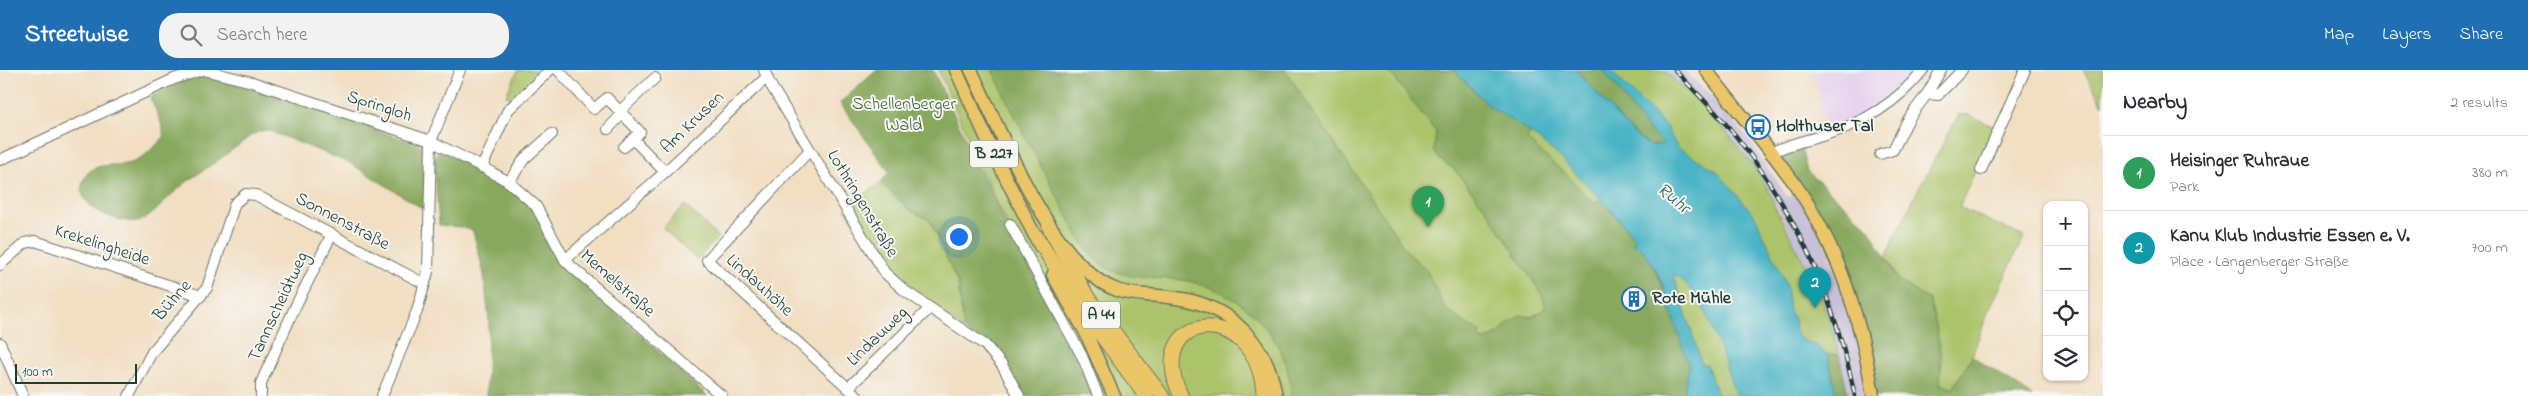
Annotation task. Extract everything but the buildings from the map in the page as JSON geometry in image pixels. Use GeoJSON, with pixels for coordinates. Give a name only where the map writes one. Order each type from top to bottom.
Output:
{"type":"FeatureCollection","features":[{"type":"Feature","properties":{"kind":"highway","name":"A 44"},"geometry":{"type":"LineString","coordinates":[[1049,227],[1088,298],[1162,396]]}},
{"type":"Feature","properties":{"kind":"highway","name":"A 44"},"geometry":{"type":"LineString","coordinates":[[1036,236],[1093,325],[1146,396]]}},
{"type":"Feature","properties":{"kind":"highway"},"geometry":{"type":"LineString","coordinates":[[1181,396],[1172,368],[1175,350],[1180,340],[1188,333],[1203,326],[1224,328],[1239,339],[1258,369],[1264,396]]}},
{"type":"Feature","properties":{"kind":"main road","name":"B 227"},"geometry":{"type":"LineString","coordinates":[[956,70],[991,148],[1036,236]]}},
{"type":"Feature","properties":{"kind":"main road","name":"B 227"},"geometry":{"type":"LineString","coordinates":[[971,70],[1049,227]]}},
{"type":"Feature","properties":{"kind":"main road"},"geometry":{"type":"LineString","coordinates":[[1706,70],[1797,188],[1815,219],[1844,280],[1857,317],[1873,396]]}},
{"type":"Feature","properties":{"kind":"main road"},"geometry":{"type":"LineString","coordinates":[[1049,227],[1083,268],[1104,285],[1141,296],[1190,300],[1205,305],[1235,321],[1261,350],[1274,381],[1276,396]]}},
{"type":"Feature","properties":{"kind":"main road"},"geometry":{"type":"LineString","coordinates":[[1036,236],[1046,264],[1085,330],[1114,396]]}},
{"type":"Feature","properties":{"kind":"street","name":"Springloh"},"geometry":{"type":"LineString","coordinates":[[0,160],[172,74],[202,70],[252,82],[431,141]]}},
{"type":"Feature","properties":{"kind":"street"},"geometry":{"type":"LineString","coordinates":[[382,396],[426,284],[430,261],[431,141],[460,70]]}},
{"type":"Feature","properties":{"kind":"street"},"geometry":{"type":"LineString","coordinates":[[482,167],[508,110],[550,70]]}},
{"type":"Feature","properties":{"kind":"street"},"geometry":{"type":"LineString","coordinates":[[1771,153],[1782,147],[1822,136],[1859,122],[1887,106],[1910,87],[1923,70]]}},
{"type":"Feature","properties":{"kind":"street"},"geometry":{"type":"LineString","coordinates":[[1880,154],[1893,150],[1910,118],[1941,70]]}},
{"type":"Feature","properties":{"kind":"street"},"geometry":{"type":"LineString","coordinates":[[1927,94],[1938,95],[1962,70]]}},
{"type":"Feature","properties":{"kind":"street"},"geometry":{"type":"LineString","coordinates":[[1981,170],[2025,70]]}},
{"type":"Feature","properties":{"kind":"street","name":"Am Krusen"},"geometry":{"type":"LineString","coordinates":[[561,71],[594,109],[607,98],[640,132],[624,147]]}},
{"type":"Feature","properties":{"kind":"street","name":"Am Krusen"},"geometry":{"type":"LineString","coordinates":[[565,260],[665,172],[765,74]]}},
{"type":"Feature","properties":{"kind":"street","name":"Lothringenstraße"},"geometry":{"type":"LineString","coordinates":[[765,74],[878,264],[892,280],[971,335],[994,355],[1008,374],[1019,396]]}},
{"type":"Feature","properties":{"kind":"street"},"geometry":{"type":"LineString","coordinates":[[608,129],[621,112],[655,78]]}},
{"type":"Feature","properties":{"kind":"street"},"geometry":{"type":"LineString","coordinates":[[509,182],[524,160],[552,134]]}},
{"type":"Feature","properties":{"kind":"street","name":"Am Krusen"},"geometry":{"type":"LineString","coordinates":[[633,139],[665,172]]}},
{"type":"Feature","properties":{"kind":"street","name":"Memelstraße"},"geometry":{"type":"LineString","coordinates":[[431,141],[509,182],[536,206],[565,260],[722,396]]}},
{"type":"Feature","properties":{"kind":"street","name":"Lindauhöhe"},"geometry":{"type":"LineString","coordinates":[[810,150],[707,260],[857,396]]}},
{"type":"Feature","properties":{"kind":"street","name":"Sonnenstraße"},"geometry":{"type":"LineString","coordinates":[[242,196],[256,195],[426,284]]}},
{"type":"Feature","properties":{"kind":"street","name":"Bühne"},"geometry":{"type":"LineString","coordinates":[[130,396],[152,352],[201,296],[212,273],[235,203],[242,196]]}},
{"type":"Feature","properties":{"kind":"street"},"geometry":{"type":"LineString","coordinates":[[1010,224],[1082,356],[1098,396]]}},
{"type":"Feature","properties":{"kind":"street","name":"Tannscheidtweg"},"geometry":{"type":"LineString","coordinates":[[261,396],[265,374],[296,305],[332,234]]}},
{"type":"Feature","properties":{"kind":"street","name":"Krekelingheide"},"geometry":{"type":"LineString","coordinates":[[0,265],[25,243],[35,241],[201,296]]}},
{"type":"Feature","properties":{"kind":"street","name":"Lindauweg"},"geometry":{"type":"LineString","coordinates":[[848,388],[930,308]]}},
{"type":"Feature","properties":{"kind":"street"},"geometry":{"type":"LineString","coordinates":[[0,343],[23,396]]}},
{"type":"Feature","properties":{"kind":"shaded area"},"geometry":{"type":"Polygon","coordinates":[[[1663,70],[1684,70],[1711,96],[1745,134],[1788,197],[1798,191],[1842,280],[1871,396],[1848,396],[1839,355],[1823,302],[1770,192],[1736,145],[1704,107],[1663,70]]]}},
{"type":"Feature","properties":{"kind":"shaded area"},"geometry":{"type":"Polygon","coordinates":[[[1813,70],[1923,70],[1887,106],[1826,130],[1813,70]]]}},
{"type":"Feature","properties":{"kind":"green space"},"geometry":{"type":"Polygon","coordinates":[[[518,70],[545,70],[509,103],[511,97],[506,95],[518,70]]]}},
{"type":"Feature","properties":{"kind":"green space","name":"Schellenberger Wald"},"geometry":{"type":"Polygon","coordinates":[[[877,70],[933,70],[1005,222],[1063,331],[1078,365],[1096,396],[1020,396],[1003,364],[964,330],[958,284],[930,220],[911,211],[881,183],[889,172],[840,103],[877,70]]]}},
{"type":"Feature","properties":{"kind":"green space"},"geometry":{"type":"Polygon","coordinates":[[[938,70],[1663,70],[1711,114],[1744,154],[1764,183],[1810,276],[1829,320],[1837,348],[1846,396],[1101,396],[1071,345],[999,207],[938,70]]]}},
{"type":"Feature","properties":{"kind":"green space"},"geometry":{"type":"Polygon","coordinates":[[[992,70],[1285,70],[1408,253],[1426,269],[1444,307],[1460,320],[1481,332],[1480,339],[1486,340],[1501,332],[1506,325],[1520,315],[1531,317],[1544,310],[1545,305],[1542,295],[1488,212],[1454,169],[1440,160],[1434,151],[1436,132],[1388,70],[1454,70],[1488,105],[1531,133],[1527,140],[1569,177],[1594,204],[1601,199],[1634,238],[1633,244],[1641,249],[1655,270],[1677,323],[1689,365],[1685,396],[1291,396],[1289,375],[1282,355],[1272,337],[1260,321],[1227,295],[1188,281],[1139,277],[1116,272],[1105,267],[1095,259],[1075,230],[1026,139],[992,70]]]}},
{"type":"Feature","properties":{"kind":"green space"},"geometry":{"type":"Polygon","coordinates":[[[1576,70],[1604,70],[1645,126],[1664,144],[1650,146],[1633,133],[1576,70]]]}},
{"type":"Feature","properties":{"kind":"green space"},"geometry":{"type":"Polygon","coordinates":[[[2083,70],[2103,70],[2103,105],[2083,70]]]}},
{"type":"Feature","properties":{"kind":"green space"},"geometry":{"type":"Polygon","coordinates":[[[200,74],[278,96],[425,147],[425,210],[350,163],[267,130],[257,132],[248,137],[183,185],[143,220],[122,220],[93,208],[83,195],[82,187],[85,177],[97,167],[131,163],[144,156],[162,138],[163,133],[161,123],[150,97],[200,74]]]}},
{"type":"Feature","properties":{"kind":"green space"},"geometry":{"type":"Polygon","coordinates":[[[1959,114],[1969,115],[1995,127],[1959,207],[2024,237],[1988,312],[1972,356],[1953,389],[1940,384],[1942,358],[1929,300],[1898,280],[1886,256],[1916,194],[1959,114]]]}},
{"type":"Feature","properties":{"kind":"green space"},"geometry":{"type":"Polygon","coordinates":[[[1800,145],[1807,171],[1869,228],[1898,280],[1929,300],[1939,341],[1940,384],[1953,389],[1972,356],[2032,396],[1874,396],[1846,279],[1774,153],[1800,145]]]}},
{"type":"Feature","properties":{"kind":"green space"},"geometry":{"type":"Polygon","coordinates":[[[438,151],[445,152],[507,185],[526,199],[570,270],[707,396],[486,396],[489,320],[484,274],[473,231],[461,227],[439,225],[434,157],[438,151]]]}},
{"type":"Feature","properties":{"kind":"green space"},"geometry":{"type":"Polygon","coordinates":[[[881,183],[911,211],[930,220],[958,284],[964,330],[887,271],[845,208],[881,183]]]}},
{"type":"Feature","properties":{"kind":"green space"},"geometry":{"type":"Polygon","coordinates":[[[685,205],[718,237],[697,260],[663,228],[685,205]]]}},
{"type":"Feature","properties":{"kind":"green space"},"geometry":{"type":"Polygon","coordinates":[[[1828,355],[1839,355],[1848,396],[1837,396],[1828,355]]]}},
{"type":"Feature","properties":{"kind":"water","name":"Ruhr"},"geometry":{"type":"Polygon","coordinates":[[[1454,70],[1576,70],[1633,133],[1650,146],[1663,144],[1645,126],[1604,70],[1610,70],[1665,125],[1677,147],[1717,171],[1755,216],[1786,284],[1789,311],[1794,318],[1795,331],[1802,340],[1815,345],[1828,355],[1837,396],[1736,396],[1704,311],[1695,295],[1685,283],[1673,274],[1702,364],[1707,364],[1717,396],[1685,396],[1685,384],[1689,367],[1664,288],[1656,270],[1642,249],[1633,244],[1634,238],[1613,212],[1560,157],[1531,133],[1488,105],[1454,70]]]}},
{"type":"Feature","properties":{"kind":"railway"},"geometry":{"type":"LineString","coordinates":[[1675,70],[1732,131],[1780,199],[1812,261],[1825,293],[1837,326],[1855,396]]}},
{"type":"Feature","properties":{"kind":"place","name":"Holthuser Tal"},"geometry":{"type":"Point","coordinates":[1758,127]}},
{"type":"Feature","properties":{"kind":"place","name":"Heisinger Ruhraue"},"geometry":{"type":"Point","coordinates":[1428,227]}},
{"type":"Feature","properties":{"kind":"place","name":"Rote Mühle"},"geometry":{"type":"Point","coordinates":[1634,299]}},
{"type":"Feature","properties":{"kind":"place","name":"Kanu Klub Industrie Essen e. V."},"geometry":{"type":"Point","coordinates":[1815,308]}}]}
